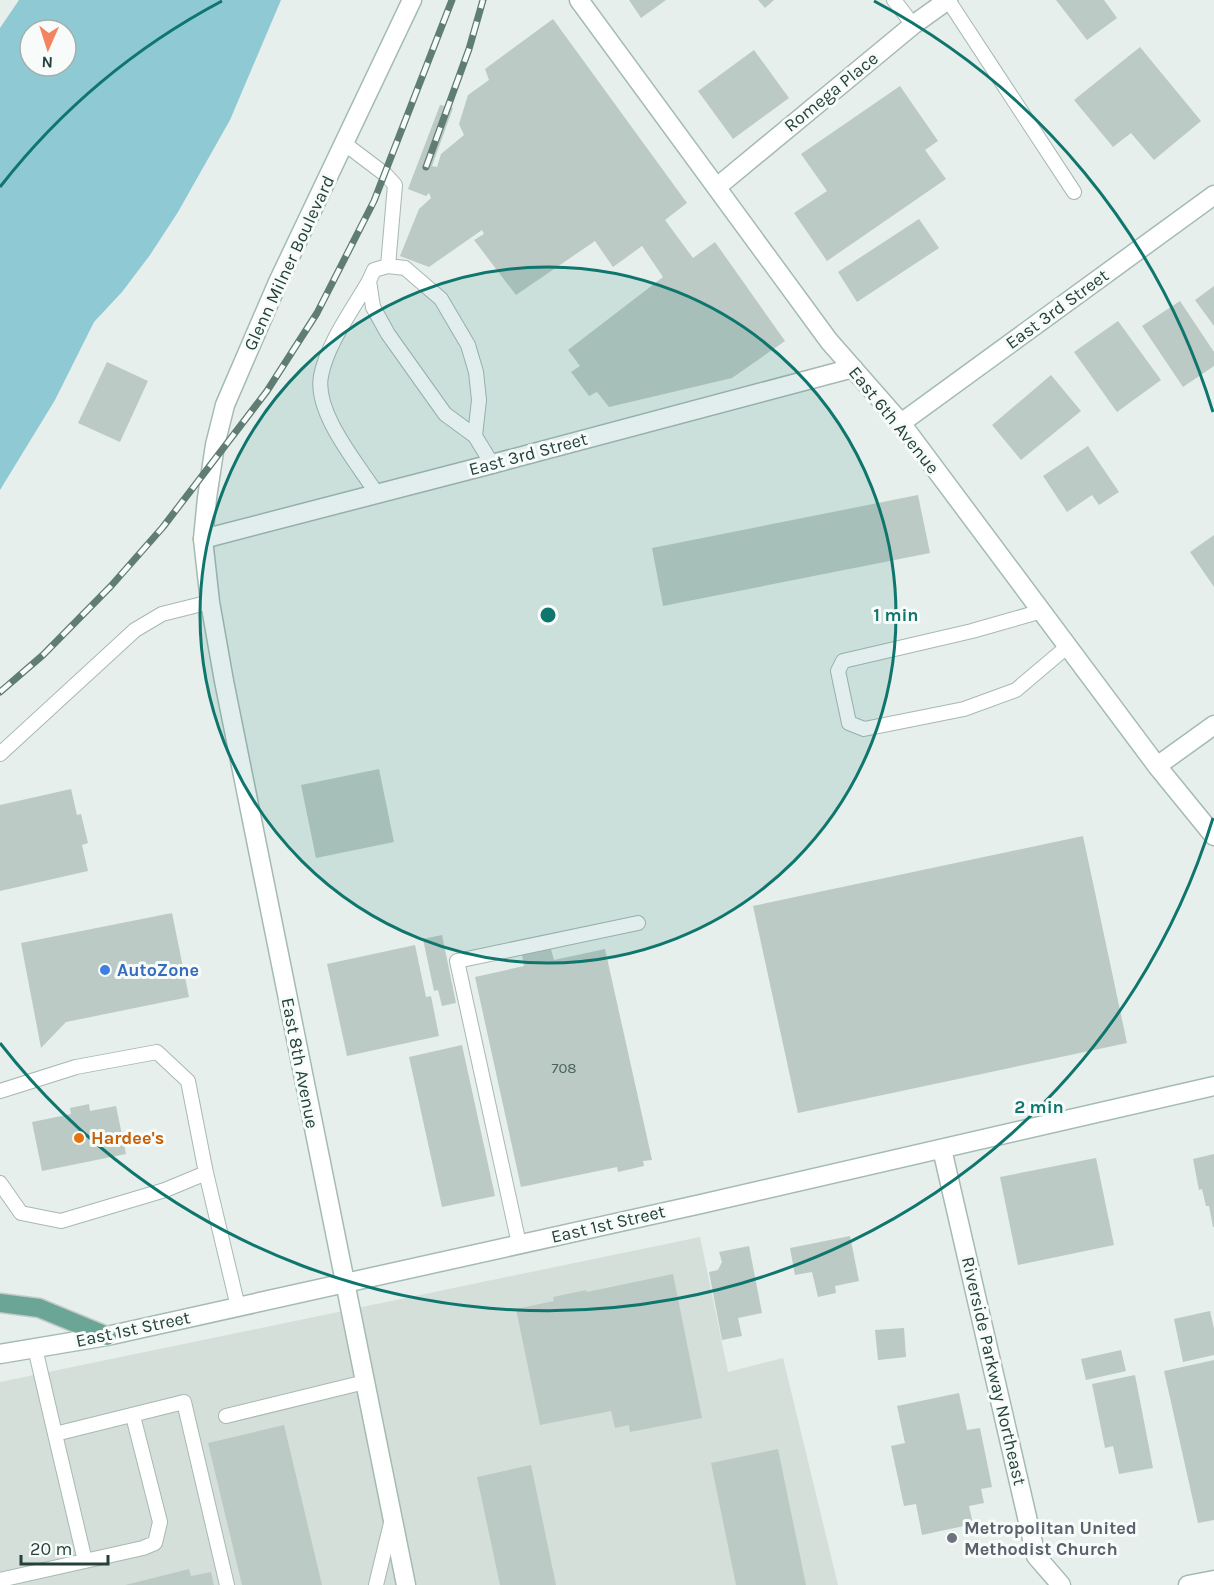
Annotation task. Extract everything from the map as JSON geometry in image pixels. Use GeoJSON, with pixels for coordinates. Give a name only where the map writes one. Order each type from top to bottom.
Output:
{"type":"FeatureCollection","features":[{"type":"Feature","properties":{"kind":"main road"},"geometry":{"type":"LineString","coordinates":[[0,1303],[39,1308],[106,1336]]}},
{"type":"Feature","properties":{"kind":"street","name":"Glenn Milner Boulevard"},"geometry":{"type":"LineString","coordinates":[[203,538],[215,445],[225,405],[278,282],[412,0]]}},
{"type":"Feature","properties":{"kind":"street","name":"East 6th Avenue"},"geometry":{"type":"LineString","coordinates":[[579,0],[829,341],[901,423],[1157,766],[1214,836]]}},
{"type":"Feature","properties":{"kind":"street","name":"Romega Place"},"geometry":{"type":"LineString","coordinates":[[717,187],[913,25],[948,0]]}},
{"type":"Feature","properties":{"kind":"street","name":"East 3rd Street"},"geometry":{"type":"LineString","coordinates":[[901,423],[1214,195]]}},
{"type":"Feature","properties":{"kind":"street","name":"East 3rd Street"},"geometry":{"type":"LineString","coordinates":[[203,538],[853,368]]}},
{"type":"Feature","properties":{"kind":"street","name":"East 8th Avenue"},"geometry":{"type":"LineString","coordinates":[[203,538],[210,602],[224,681],[406,1585]]}},
{"type":"Feature","properties":{"kind":"street"},"geometry":{"type":"LineString","coordinates":[[1157,766],[1214,725]]}},
{"type":"Feature","properties":{"kind":"street","name":"East 1st Street"},"geometry":{"type":"LineString","coordinates":[[0,1354],[106,1336],[238,1307],[1214,1086]]}},
{"type":"Feature","properties":{"kind":"street","name":"Riverside Parkway Northeast"},"geometry":{"type":"LineString","coordinates":[[942,1149],[1036,1556],[1061,1585]]}},
{"type":"Feature","properties":{"kind":"street"},"geometry":{"type":"LineString","coordinates":[[1188,1585],[1214,1580]]}},
{"type":"Feature","properties":{"kind":"lane"},"geometry":{"type":"LineString","coordinates":[[894,0],[913,25]]}},
{"type":"Feature","properties":{"kind":"lane"},"geometry":{"type":"LineString","coordinates":[[948,0],[1074,192]]}},
{"type":"Feature","properties":{"kind":"lane"},"geometry":{"type":"LineString","coordinates":[[345,144],[386,175],[395,185],[388,266]]}},
{"type":"Feature","properties":{"kind":"lane"},"geometry":{"type":"LineString","coordinates":[[378,494],[332,425],[322,399],[321,377],[331,348],[374,270],[388,266],[405,268],[441,298],[468,345],[476,372],[479,400],[475,436]]}},
{"type":"Feature","properties":{"kind":"lane"},"geometry":{"type":"LineString","coordinates":[[369,281],[373,307],[388,334],[446,414],[475,436],[492,464]]}},
{"type":"Feature","properties":{"kind":"lane"},"geometry":{"type":"LineString","coordinates":[[0,754],[135,630],[162,614],[210,602]]}},
{"type":"Feature","properties":{"kind":"lane"},"geometry":{"type":"LineString","coordinates":[[1042,611],[972,631],[843,661],[838,671],[849,723],[864,729],[964,709],[1016,690],[1068,646]]}},
{"type":"Feature","properties":{"kind":"lane"},"geometry":{"type":"LineString","coordinates":[[519,1244],[457,961],[638,923]]}},
{"type":"Feature","properties":{"kind":"lane"},"geometry":{"type":"LineString","coordinates":[[0,1091],[76,1066],[157,1052],[188,1081],[206,1173],[238,1307]]}},
{"type":"Feature","properties":{"kind":"lane"},"geometry":{"type":"LineString","coordinates":[[0,1183],[21,1213],[61,1221],[165,1190],[206,1173]]}},
{"type":"Feature","properties":{"kind":"lane"},"geometry":{"type":"LineString","coordinates":[[35,1348],[85,1561]]}},
{"type":"Feature","properties":{"kind":"lane"},"geometry":{"type":"LineString","coordinates":[[226,1416],[365,1382]]}},
{"type":"Feature","properties":{"kind":"lane"},"geometry":{"type":"LineString","coordinates":[[55,1434],[184,1402],[227,1585]]}},
{"type":"Feature","properties":{"kind":"lane"},"geometry":{"type":"LineString","coordinates":[[0,1580],[143,1548],[155,1543],[160,1522],[133,1416]]}},
{"type":"Feature","properties":{"kind":"lane"},"geometry":{"type":"LineString","coordinates":[[376,1585],[392,1517]]}},
{"type":"Feature","properties":{"kind":"shaded area"},"geometry":{"type":"Polygon","coordinates":[[[700,1237],[728,1372],[783,1358],[838,1585],[0,1585],[0,1382],[700,1237]]]}},
{"type":"Feature","properties":{"kind":"water"},"geometry":{"type":"Polygon","coordinates":[[[19,0],[281,0],[230,120],[178,212],[122,292],[94,322],[55,400],[0,490],[0,28],[19,0]]]}},
{"type":"Feature","properties":{"kind":"building"},"geometry":{"type":"Polygon","coordinates":[[[629,0],[666,0],[641,18],[629,0]]]}},
{"type":"Feature","properties":{"kind":"building"},"geometry":{"type":"Polygon","coordinates":[[[758,0],[774,0],[765,8],[758,0]]]}},
{"type":"Feature","properties":{"kind":"building"},"geometry":{"type":"Polygon","coordinates":[[[1056,0],[1104,0],[1117,18],[1087,40],[1056,0]]]}},
{"type":"Feature","properties":{"kind":"building"},"geometry":{"type":"Polygon","coordinates":[[[553,19],[687,203],[665,220],[693,258],[715,242],[785,341],[732,378],[609,407],[597,392],[589,396],[571,372],[580,366],[568,350],[663,277],[642,246],[613,267],[595,241],[516,295],[474,240],[484,234],[482,230],[429,267],[400,256],[419,209],[431,198],[429,193],[426,196],[408,189],[440,105],[453,108],[432,166],[437,167],[441,154],[464,135],[459,124],[468,95],[489,80],[485,69],[553,19]]]}},
{"type":"Feature","properties":{"kind":"building"},"geometry":{"type":"Polygon","coordinates":[[[1140,47],[1201,121],[1154,160],[1131,133],[1113,147],[1074,100],[1140,47]]]}},
{"type":"Feature","properties":{"kind":"building"},"geometry":{"type":"Polygon","coordinates":[[[754,50],[789,98],[733,139],[698,91],[754,50]]]}},
{"type":"Feature","properties":{"kind":"building"},"geometry":{"type":"Polygon","coordinates":[[[900,86],[938,141],[925,150],[946,179],[827,261],[794,213],[827,191],[801,154],[900,86]]]}},
{"type":"Feature","properties":{"kind":"building"},"geometry":{"type":"Polygon","coordinates":[[[919,219],[939,248],[857,302],[838,272],[919,219]]]}},
{"type":"Feature","properties":{"kind":"building"},"geometry":{"type":"Polygon","coordinates":[[[1214,286],[1214,326],[1195,300],[1214,286]]]}},
{"type":"Feature","properties":{"kind":"building"},"geometry":{"type":"Polygon","coordinates":[[[1180,301],[1214,352],[1214,366],[1183,387],[1142,326],[1180,301]]]}},
{"type":"Feature","properties":{"kind":"building"},"geometry":{"type":"Polygon","coordinates":[[[1118,321],[1161,380],[1117,412],[1074,352],[1118,321]]]}},
{"type":"Feature","properties":{"kind":"building"},"geometry":{"type":"Polygon","coordinates":[[[107,362],[148,381],[120,442],[78,423],[107,362]]]}},
{"type":"Feature","properties":{"kind":"building"},"geometry":{"type":"Polygon","coordinates":[[[1051,375],[1081,411],[1021,460],[992,425],[1051,375]]]}},
{"type":"Feature","properties":{"kind":"building"},"geometry":{"type":"Polygon","coordinates":[[[1088,446],[1119,492],[1099,505],[1092,495],[1067,512],[1043,476],[1088,446]]]}},
{"type":"Feature","properties":{"kind":"building"},"geometry":{"type":"Polygon","coordinates":[[[918,495],[930,553],[663,606],[652,548],[918,495]]]}},
{"type":"Feature","properties":{"kind":"building"},"geometry":{"type":"Polygon","coordinates":[[[1214,535],[1214,587],[1190,552],[1214,535]]]}},
{"type":"Feature","properties":{"kind":"building"},"geometry":{"type":"Polygon","coordinates":[[[379,769],[394,842],[316,858],[301,785],[379,769]]]}},
{"type":"Feature","properties":{"kind":"building"},"geometry":{"type":"Polygon","coordinates":[[[71,789],[77,815],[81,814],[88,843],[82,845],[88,871],[0,891],[0,805],[71,789]]]}},
{"type":"Feature","properties":{"kind":"building"},"geometry":{"type":"Polygon","coordinates":[[[1083,836],[1127,1043],[798,1113],[753,906],[1083,836]]]}},
{"type":"Feature","properties":{"kind":"building","name":"AutoZone"},"geometry":{"type":"Polygon","coordinates":[[[172,913],[189,997],[66,1022],[41,1048],[21,943],[172,913]]]}},
{"type":"Feature","properties":{"kind":"building"},"geometry":{"type":"Polygon","coordinates":[[[442,935],[456,1003],[442,1006],[438,990],[434,991],[423,939],[442,935]]]}},
{"type":"Feature","properties":{"kind":"building"},"geometry":{"type":"Polygon","coordinates":[[[415,945],[426,997],[431,996],[439,1036],[347,1056],[327,964],[415,945]]]}},
{"type":"Feature","properties":{"kind":"building"},"geometry":{"type":"Polygon","coordinates":[[[551,949],[554,960],[605,949],[652,1160],[643,1161],[644,1166],[618,1172],[617,1167],[521,1187],[475,977],[524,966],[522,955],[551,949]]]}},
{"type":"Feature","properties":{"kind":"building"},"geometry":{"type":"Polygon","coordinates":[[[462,1045],[495,1196],[442,1207],[409,1057],[462,1045]]]}},
{"type":"Feature","properties":{"kind":"building","name":"Hardee's"},"geometry":{"type":"Polygon","coordinates":[[[89,1104],[90,1111],[116,1106],[126,1154],[42,1171],[32,1122],[71,1114],[70,1108],[89,1104]]]}},
{"type":"Feature","properties":{"kind":"building"},"geometry":{"type":"Polygon","coordinates":[[[1214,1154],[1213,1227],[1209,1206],[1206,1206],[1202,1189],[1199,1190],[1193,1159],[1214,1154]]]}},
{"type":"Feature","properties":{"kind":"building"},"geometry":{"type":"Polygon","coordinates":[[[1096,1158],[1114,1245],[1018,1265],[1000,1177],[1096,1158]]]}},
{"type":"Feature","properties":{"kind":"building"},"geometry":{"type":"Polygon","coordinates":[[[850,1236],[859,1281],[835,1286],[836,1293],[818,1297],[812,1272],[795,1275],[790,1248],[850,1236]]]}},
{"type":"Feature","properties":{"kind":"building"},"geometry":{"type":"Polygon","coordinates":[[[749,1246],[762,1313],[738,1318],[742,1336],[722,1340],[709,1272],[718,1270],[722,1262],[719,1252],[749,1246]]]}},
{"type":"Feature","properties":{"kind":"building"},"geometry":{"type":"Polygon","coordinates":[[[673,1274],[702,1418],[630,1432],[629,1425],[615,1428],[611,1411],[540,1425],[516,1309],[554,1301],[553,1297],[673,1274]]]}},
{"type":"Feature","properties":{"kind":"building"},"geometry":{"type":"Polygon","coordinates":[[[1210,1311],[1214,1329],[1214,1355],[1183,1362],[1174,1319],[1210,1311]]]}},
{"type":"Feature","properties":{"kind":"building"},"geometry":{"type":"Polygon","coordinates":[[[904,1328],[906,1357],[878,1360],[875,1330],[904,1328]]]}},
{"type":"Feature","properties":{"kind":"building"},"geometry":{"type":"Polygon","coordinates":[[[1121,1350],[1126,1371],[1086,1380],[1081,1359],[1121,1350]]]}},
{"type":"Feature","properties":{"kind":"building"},"geometry":{"type":"Polygon","coordinates":[[[1214,1360],[1214,1520],[1198,1523],[1164,1371],[1214,1360]]]}},
{"type":"Feature","properties":{"kind":"building"},"geometry":{"type":"Polygon","coordinates":[[[1135,1375],[1153,1468],[1119,1474],[1113,1446],[1105,1448],[1092,1384],[1135,1375]]]}},
{"type":"Feature","properties":{"kind":"building"},"geometry":{"type":"Polygon","coordinates":[[[959,1393],[967,1430],[980,1428],[992,1487],[981,1489],[984,1503],[969,1506],[973,1524],[922,1535],[916,1504],[904,1506],[891,1446],[905,1443],[897,1406],[959,1393]]]}},
{"type":"Feature","properties":{"kind":"building"},"geometry":{"type":"Polygon","coordinates":[[[284,1425],[322,1585],[242,1585],[208,1443],[284,1425]]]}},
{"type":"Feature","properties":{"kind":"building"},"geometry":{"type":"Polygon","coordinates":[[[778,1449],[806,1585],[736,1585],[711,1463],[778,1449]]]}},
{"type":"Feature","properties":{"kind":"building"},"geometry":{"type":"Polygon","coordinates":[[[531,1465],[556,1585],[500,1585],[477,1477],[531,1465]]]}},
{"type":"Feature","properties":{"kind":"building"},"geometry":{"type":"Polygon","coordinates":[[[189,1569],[191,1576],[211,1572],[214,1585],[125,1585],[189,1569]]]}},
{"type":"Feature","properties":{"kind":"railway"},"geometry":{"type":"LineString","coordinates":[[0,692],[43,655],[111,586],[163,527],[267,391],[317,313],[374,201],[452,0]]}},
{"type":"Feature","properties":{"kind":"railway"},"geometry":{"type":"LineString","coordinates":[[426,167],[469,49],[483,0]]}},
{"type":"Feature","properties":{"kind":"place","name":"AutoZone"},"geometry":{"type":"Point","coordinates":[105,970]}},
{"type":"Feature","properties":{"kind":"place","name":"Hardee's"},"geometry":{"type":"Point","coordinates":[79,1138]}},
{"type":"Feature","properties":{"kind":"place","name":"Metropolitan United Methodist Church"},"geometry":{"type":"Point","coordinates":[952,1538]}}]}
